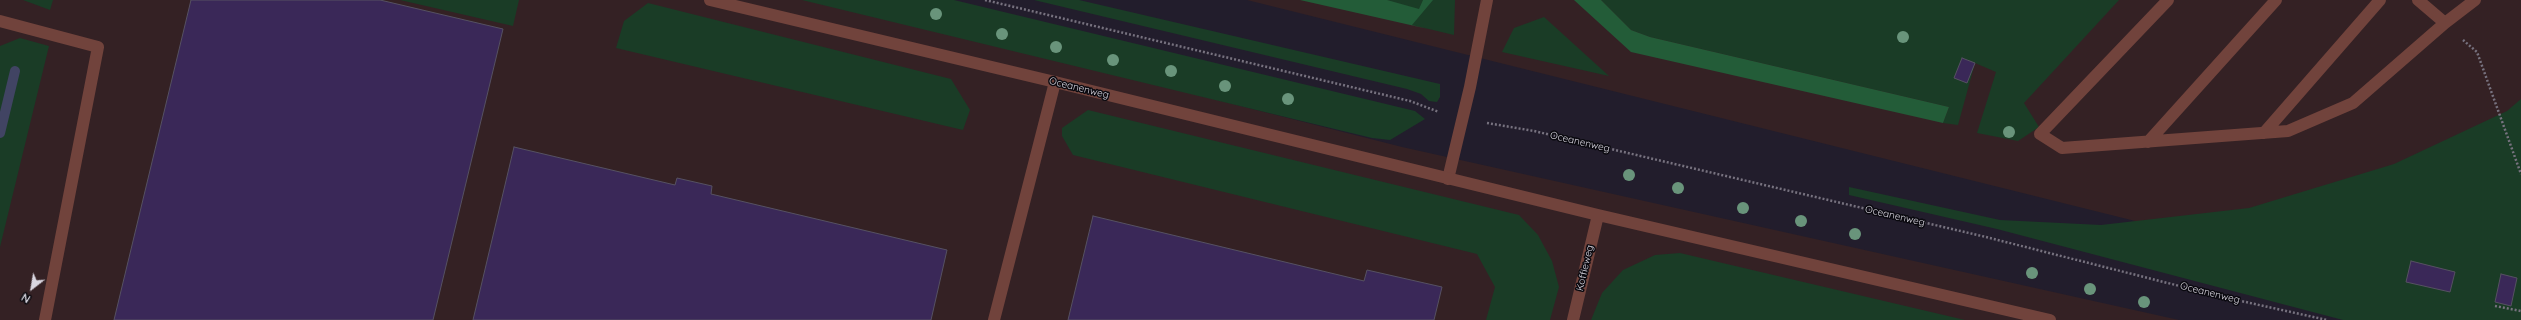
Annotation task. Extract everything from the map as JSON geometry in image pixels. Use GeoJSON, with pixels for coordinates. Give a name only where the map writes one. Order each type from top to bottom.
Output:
{"type":"FeatureCollection","features":[{"type":"Feature","properties":{"kind":"street","name":"Oceanenweg"},"geometry":{"type":"LineString","coordinates":[[710,0],[1055,82],[1598,215],[2050,320]]}},
{"type":"Feature","properties":{"kind":"street"},"geometry":{"type":"LineString","coordinates":[[1448,179],[1487,0]]}},
{"type":"Feature","properties":{"kind":"street"},"geometry":{"type":"LineString","coordinates":[[2168,0],[2040,134],[2062,148],[2288,131],[2353,104],[2444,23],[2475,0]]}},
{"type":"Feature","properties":{"kind":"street"},"geometry":{"type":"LineString","coordinates":[[2148,142],[2276,0]]}},
{"type":"Feature","properties":{"kind":"street"},"geometry":{"type":"LineString","coordinates":[[2264,133],[2380,0]]}},
{"type":"Feature","properties":{"kind":"street"},"geometry":{"type":"LineString","coordinates":[[2418,0],[2444,23]]}},
{"type":"Feature","properties":{"kind":"street"},"geometry":{"type":"LineString","coordinates":[[0,20],[98,47],[45,320]]}},
{"type":"Feature","properties":{"kind":"street"},"geometry":{"type":"LineString","coordinates":[[994,320],[1055,82]]}},
{"type":"Feature","properties":{"kind":"street","name":"Koffieweg"},"geometry":{"type":"LineString","coordinates":[[1573,320],[1598,215]]}},
{"type":"Feature","properties":{"kind":"path","name":"Oceanenweg"},"geometry":{"type":"LineString","coordinates":[[985,0],[1402,99],[1428,110],[1534,131],[1956,230],[2223,297],[2327,320]]}},
{"type":"Feature","properties":{"kind":"path"},"geometry":{"type":"LineString","coordinates":[[2444,23],[2477,52],[2521,174]]}},
{"type":"Feature","properties":{"kind":"path"},"geometry":{"type":"LineString","coordinates":[[2495,306],[2521,311]]}},
{"type":"Feature","properties":{"kind":"shaded area"},"geometry":{"type":"Polygon","coordinates":[[[0,0],[825,0],[1402,147],[2179,320],[0,320],[0,0]]]}},
{"type":"Feature","properties":{"kind":"shaded area"},"geometry":{"type":"Polygon","coordinates":[[[1247,0],[2521,0],[2521,317],[1247,0]]]}},
{"type":"Feature","properties":{"kind":"green space"},"geometry":{"type":"Polygon","coordinates":[[[23,0],[53,0],[50,10],[23,0]]]}},
{"type":"Feature","properties":{"kind":"green space"},"geometry":{"type":"Polygon","coordinates":[[[400,0],[519,0],[513,26],[400,0]]]}},
{"type":"Feature","properties":{"kind":"green space"},"geometry":{"type":"Polygon","coordinates":[[[802,0],[954,0],[1415,111],[1425,119],[1390,140],[1372,138],[802,0]]]}},
{"type":"Feature","properties":{"kind":"green space"},"geometry":{"type":"Polygon","coordinates":[[[1034,0],[1079,0],[1440,84],[1440,97],[1437,102],[1429,101],[1421,94],[1407,89],[1034,0]]]}},
{"type":"Feature","properties":{"kind":"green space"},"geometry":{"type":"Polygon","coordinates":[[[1300,0],[1387,0],[1419,9],[1423,0],[1433,0],[1412,25],[1428,29],[1300,0]]]}},
{"type":"Feature","properties":{"kind":"green space"},"geometry":{"type":"Polygon","coordinates":[[[1336,0],[1455,0],[1454,35],[1412,25],[1336,0]]]}},
{"type":"Feature","properties":{"kind":"green space"},"geometry":{"type":"Polygon","coordinates":[[[1574,0],[1601,0],[1631,30],[1650,37],[1949,107],[1943,123],[1631,52],[1574,0]]]}},
{"type":"Feature","properties":{"kind":"green space"},"geometry":{"type":"Polygon","coordinates":[[[1601,0],[2119,0],[2024,103],[2039,127],[2018,141],[1977,133],[1996,72],[1975,63],[1958,125],[1943,123],[1949,107],[1650,37],[1631,30],[1601,0]]]}},
{"type":"Feature","properties":{"kind":"green space"},"geometry":{"type":"Polygon","coordinates":[[[648,3],[951,79],[970,110],[963,130],[616,48],[624,21],[648,3]]]}},
{"type":"Feature","properties":{"kind":"green space"},"geometry":{"type":"Polygon","coordinates":[[[1544,17],[1609,76],[1502,52],[1514,28],[1544,17]]]}},
{"type":"Feature","properties":{"kind":"green space"},"geometry":{"type":"Polygon","coordinates":[[[20,38],[49,46],[0,247],[0,46],[20,38]]]}},
{"type":"Feature","properties":{"kind":"green space"},"geometry":{"type":"Polygon","coordinates":[[[2521,99],[2521,320],[2343,320],[1997,229],[1849,195],[1849,187],[2000,220],[2101,225],[2249,208],[2394,164],[2507,111],[2521,99]]]}},
{"type":"Feature","properties":{"kind":"green space"},"geometry":{"type":"Polygon","coordinates":[[[1088,110],[1519,215],[1538,235],[1552,261],[1559,287],[1550,320],[1486,320],[1495,287],[1477,254],[1073,155],[1062,136],[1062,128],[1088,110]]]}},
{"type":"Feature","properties":{"kind":"green space"},"geometry":{"type":"Polygon","coordinates":[[[1680,253],[1965,320],[1591,320],[1602,293],[1623,270],[1655,255],[1680,253]]]}},
{"type":"Feature","properties":{"kind":"building"},"geometry":{"type":"Polygon","coordinates":[[[191,0],[380,0],[503,29],[433,320],[114,320],[191,0]]]}},
{"type":"Feature","properties":{"kind":"building"},"geometry":{"type":"Polygon","coordinates":[[[1962,58],[1975,63],[1967,83],[1954,78],[1962,58]]]}},
{"type":"Feature","properties":{"kind":"building"},"geometry":{"type":"Polygon","coordinates":[[[514,147],[675,185],[677,178],[712,186],[711,194],[947,250],[931,320],[473,320],[514,147]]]}},
{"type":"Feature","properties":{"kind":"building"},"geometry":{"type":"Polygon","coordinates":[[[1093,216],[1364,281],[1367,270],[1442,287],[1434,320],[1068,320],[1093,216]]]}},
{"type":"Feature","properties":{"kind":"building"},"geometry":{"type":"Polygon","coordinates":[[[2411,261],[2455,272],[2450,292],[2406,282],[2411,261]]]}},
{"type":"Feature","properties":{"kind":"building"},"geometry":{"type":"Polygon","coordinates":[[[2501,274],[2517,278],[2511,306],[2495,302],[2501,274]]]}},
{"type":"Feature","properties":{"kind":"waterway"},"geometry":{"type":"LineString","coordinates":[[0,133],[15,71]]}}]}
